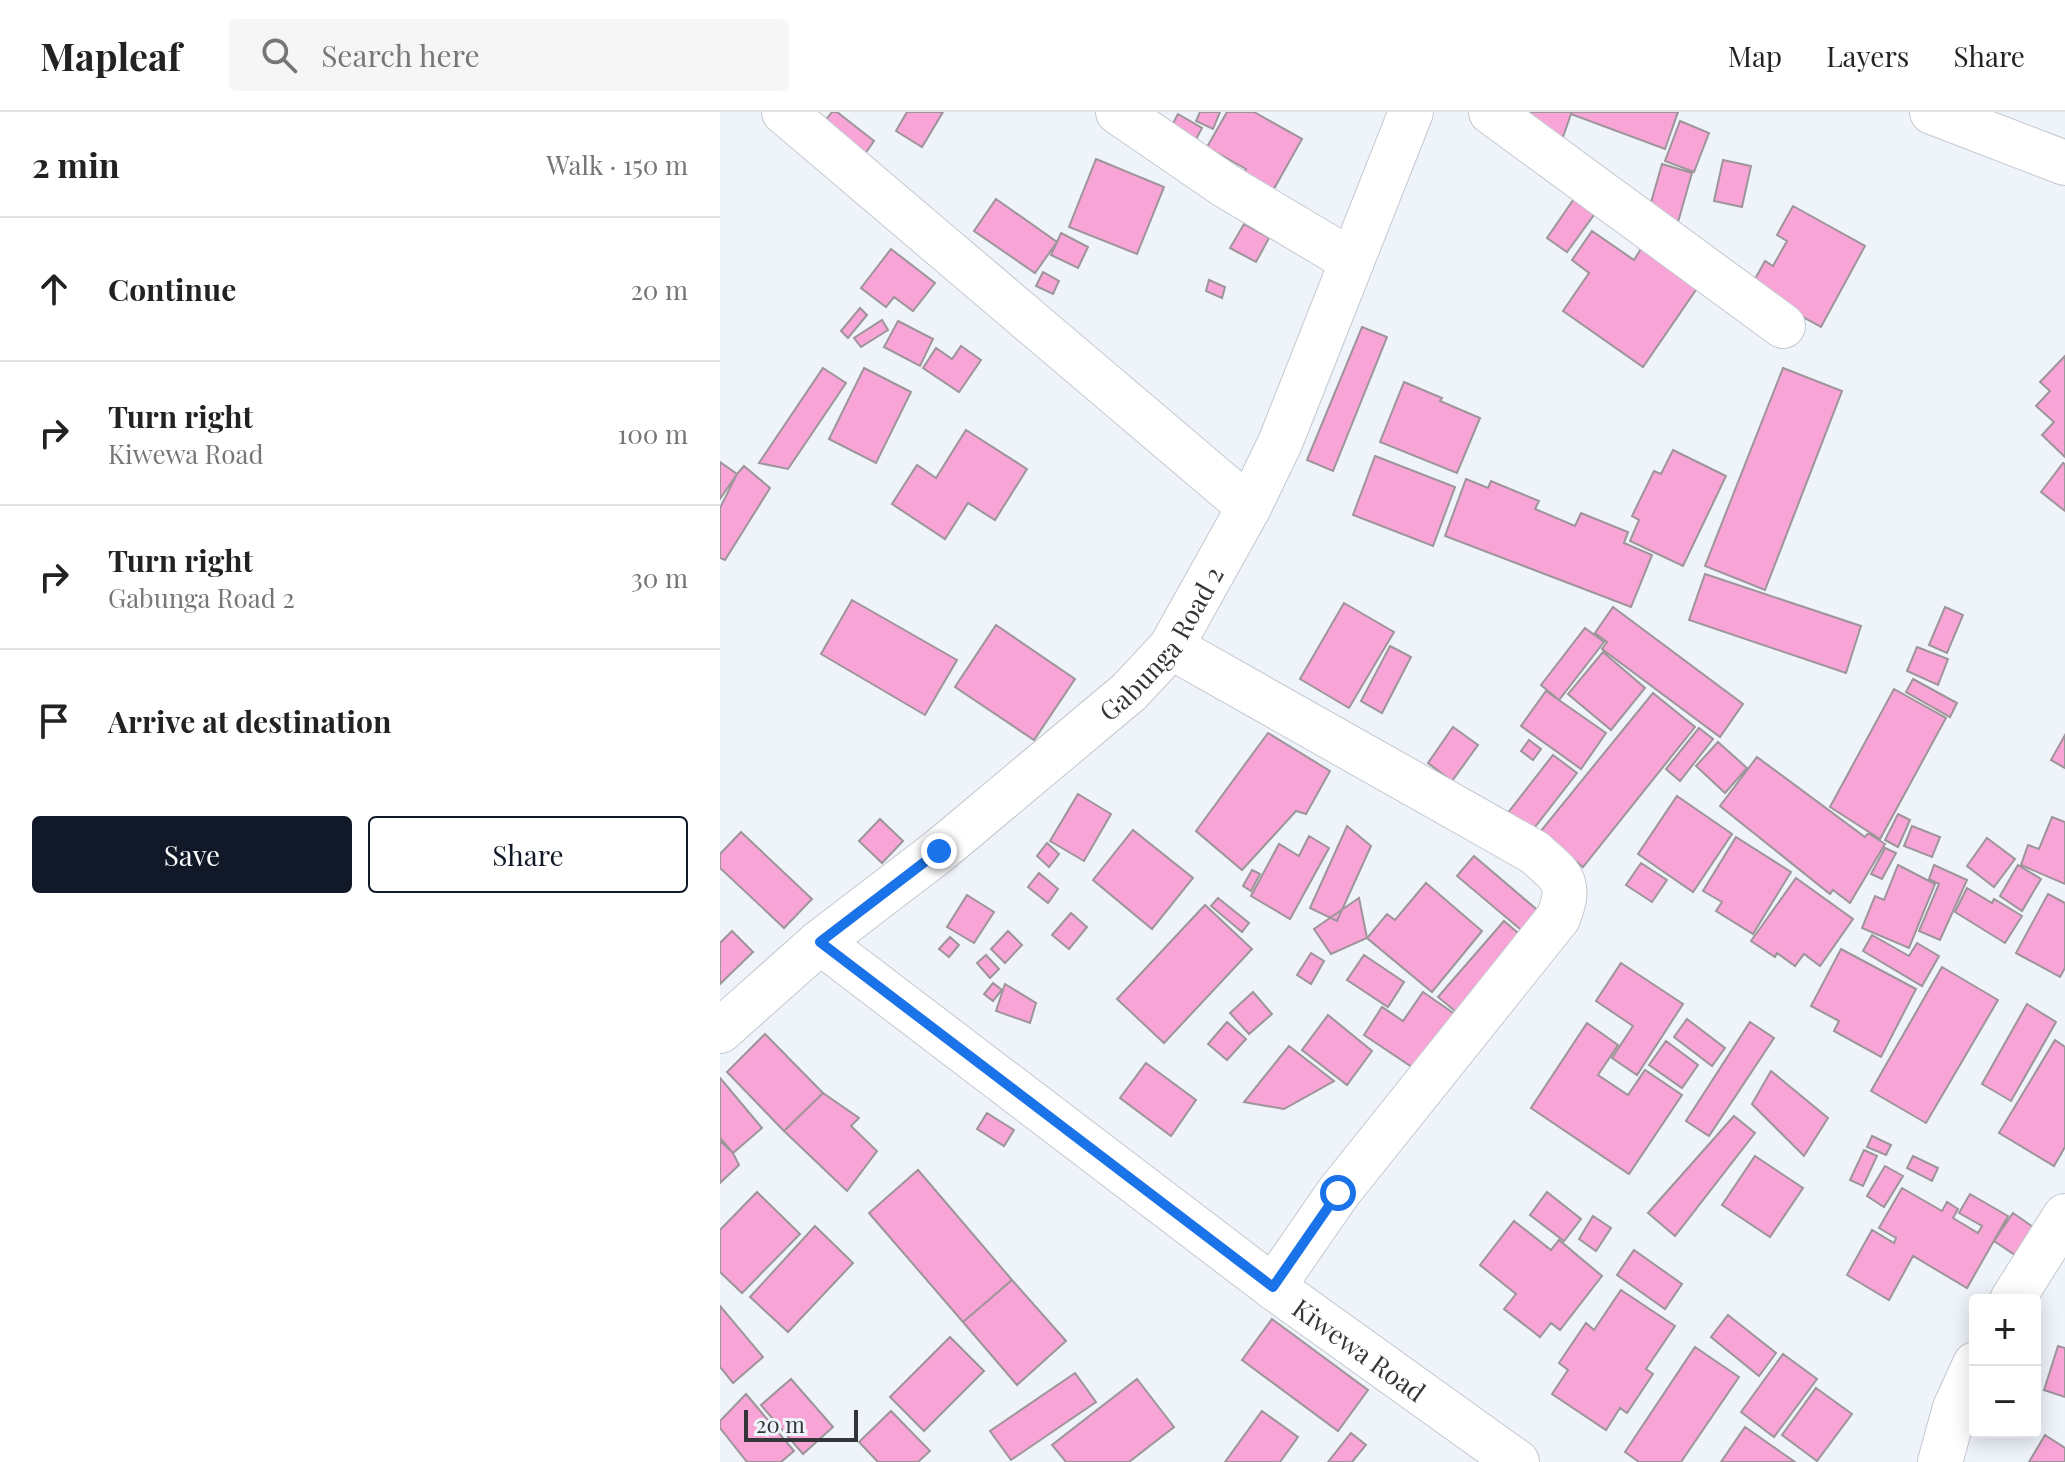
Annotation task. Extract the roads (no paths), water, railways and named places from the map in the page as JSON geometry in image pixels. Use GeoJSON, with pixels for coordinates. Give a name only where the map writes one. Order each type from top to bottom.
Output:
{"type":"FeatureCollection","features":[{"type":"Feature","properties":{"kind":"street"},"geometry":{"type":"LineString","coordinates":[[784,112],[1249,507]]}},
{"type":"Feature","properties":{"kind":"street"},"geometry":{"type":"LineString","coordinates":[[1118,112],[1226,186],[1352,261]]}},
{"type":"Feature","properties":{"kind":"street","name":"Gabunga Road 2"},"geometry":{"type":"LineString","coordinates":[[720,1031],[820,942],[939,851],[1129,692],[1171,647],[1249,507],[1280,443],[1411,112]]}},
{"type":"Feature","properties":{"kind":"street"},"geometry":{"type":"LineString","coordinates":[[1491,112],[1783,326]]}},
{"type":"Feature","properties":{"kind":"street"},"geometry":{"type":"LineString","coordinates":[[1932,112],[2065,163]]}},
{"type":"Feature","properties":{"kind":"street"},"geometry":{"type":"LineString","coordinates":[[1171,647],[1534,852],[1561,876],[1565,887],[1565,901],[1558,918],[1338,1193],[1273,1287]]}},
{"type":"Feature","properties":{"kind":"street","name":"Kiwewa Road"},"geometry":{"type":"LineString","coordinates":[[820,942],[1273,1287],[1517,1462]]}},
{"type":"Feature","properties":{"kind":"street"},"geometry":{"type":"LineString","coordinates":[[2016,1294],[2065,1216]]}},
{"type":"Feature","properties":{"kind":"street"},"geometry":{"type":"LineString","coordinates":[[1940,1462],[1955,1408],[1974,1366]]}}]}
